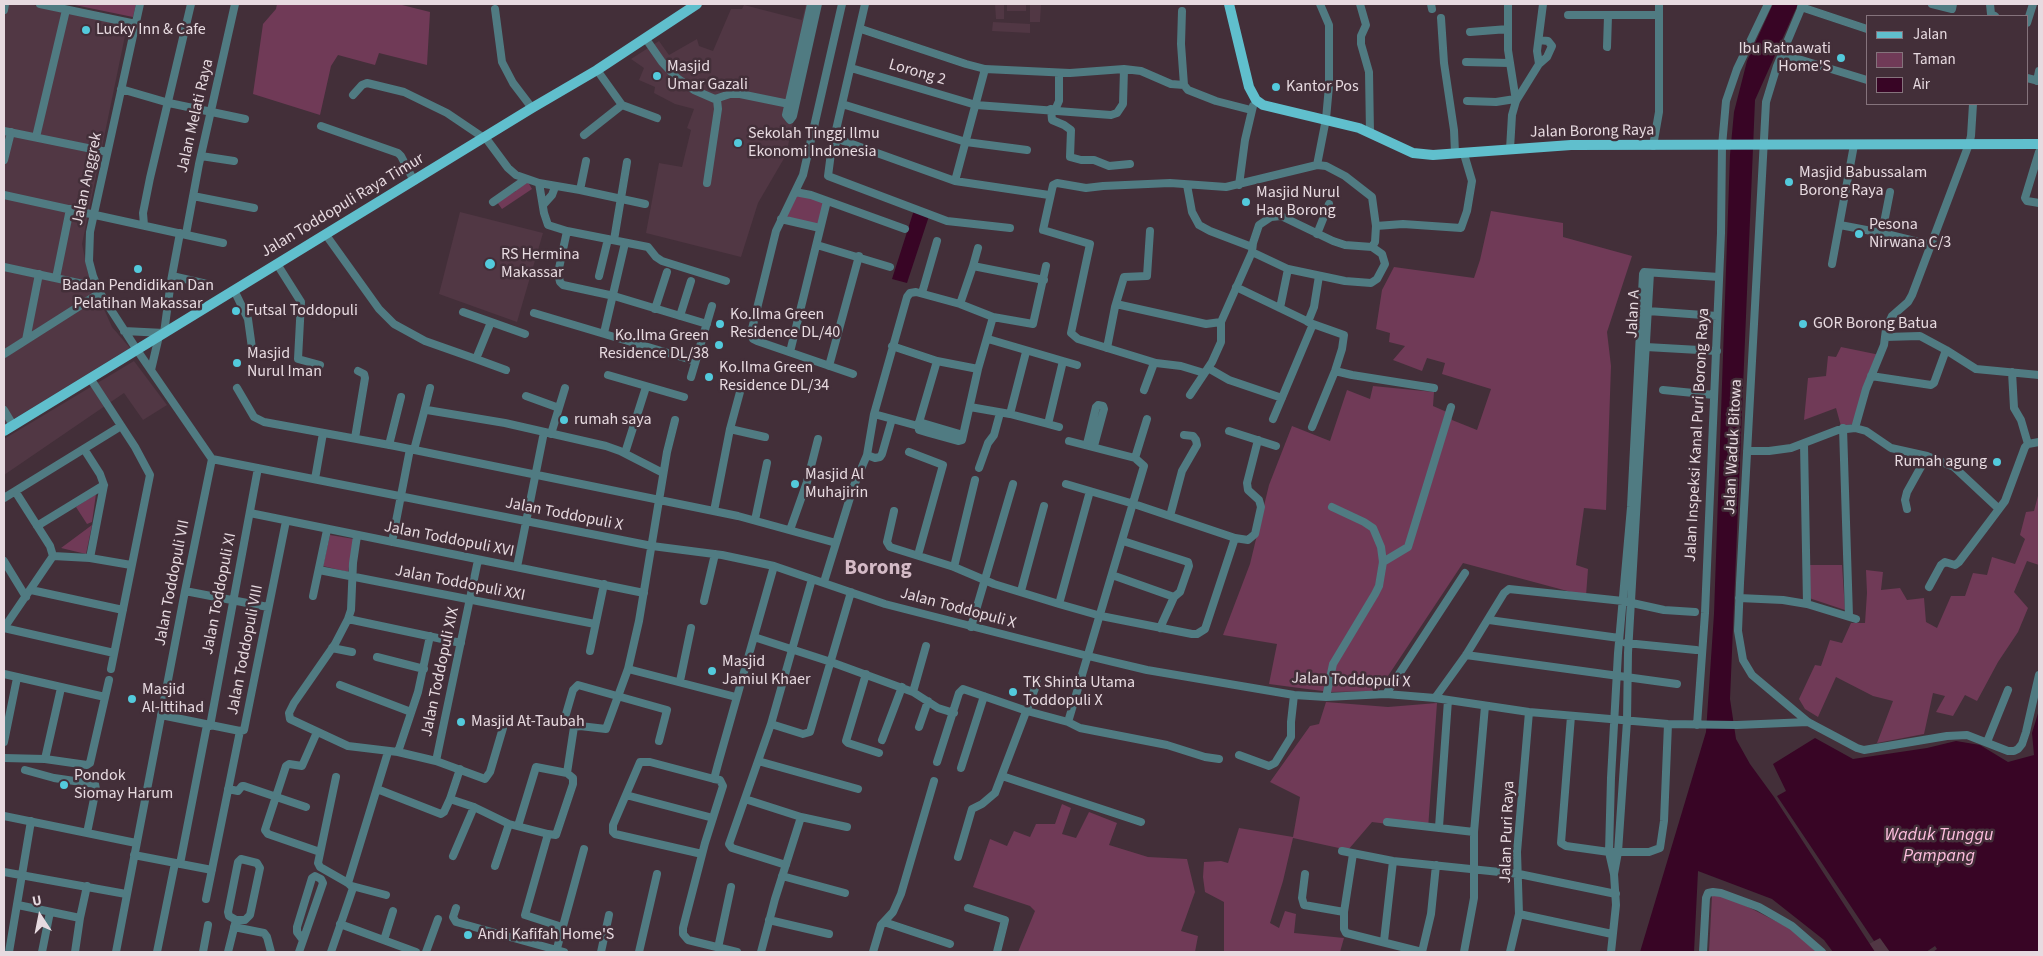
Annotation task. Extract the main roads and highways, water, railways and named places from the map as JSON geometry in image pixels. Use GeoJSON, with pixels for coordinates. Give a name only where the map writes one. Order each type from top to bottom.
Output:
{"type":"FeatureCollection","features":[{"type":"Feature","properties":{"kind":"main road","name":"Jalan Toddopuli Raya Timur"},"geometry":{"type":"LineString","coordinates":[[8,428],[597,70],[697,4]]}},
{"type":"Feature","properties":{"kind":"main road","name":"Jalan Borong Raya"},"geometry":{"type":"LineString","coordinates":[[1229,4],[1249,87],[1256,100],[1263,105],[1326,119],[1370,132],[1413,153],[1433,155],[1459,154],[1571,145],[2039,144]]}},
{"type":"Feature","properties":{"kind":"water"},"geometry":{"type":"Polygon","coordinates":[[[1773,4],[1798,4],[1755,100],[1730,699],[1736,739],[1750,764],[1774,797],[1875,952],[1833,952],[1824,940],[1772,899],[1698,871],[1694,952],[1640,952],[1706,732],[1714,614],[1730,155],[1734,112],[1747,61],[1773,4]]]}},
{"type":"Feature","properties":{"kind":"water"},"geometry":{"type":"Polygon","coordinates":[[[914,210],[929,216],[907,283],[892,279],[914,210]]]}},
{"type":"Feature","properties":{"kind":"water","name":"Waduk Tunggu Pampang"},"geometry":{"type":"Polygon","coordinates":[[[2039,710],[2039,952],[1933,952],[1937,949],[1935,946],[1926,952],[1890,952],[1880,938],[1874,941],[1777,796],[1786,791],[1773,764],[1815,738],[1853,759],[1927,748],[1956,741],[1980,745],[2008,762],[2034,755],[2032,733],[2039,710]]]}},
{"type":"Feature","properties":{"kind":"place","name":"Lucky Inn & Cafe"},"geometry":{"type":"Point","coordinates":[86,30]}},
{"type":"Feature","properties":{"kind":"place","name":"Ibu Ratnawati Home'S"},"geometry":{"type":"Point","coordinates":[1841,58]}},
{"type":"Feature","properties":{"kind":"place","name":"Masjid Umar Gazali"},"geometry":{"type":"Point","coordinates":[657,76]}},
{"type":"Feature","properties":{"kind":"place","name":"Kantor Pos"},"geometry":{"type":"Point","coordinates":[1276,87]}},
{"type":"Feature","properties":{"kind":"place","name":"Sekolah Tinggi Ilmu Ekonomi Indonesia"},"geometry":{"type":"Point","coordinates":[738,143]}},
{"type":"Feature","properties":{"kind":"place","name":"Masjid Babussalam Borong Raya"},"geometry":{"type":"Point","coordinates":[1789,182]}},
{"type":"Feature","properties":{"kind":"place","name":"Masjid Nurul Haq Borong"},"geometry":{"type":"Point","coordinates":[1246,202]}},
{"type":"Feature","properties":{"kind":"place","name":"Pesona Nirwana C/3"},"geometry":{"type":"Point","coordinates":[1859,234]}},
{"type":"Feature","properties":{"kind":"place","name":"RS Hermina Makassar"},"geometry":{"type":"Point","coordinates":[490,264]}},
{"type":"Feature","properties":{"kind":"place","name":"Badan Pendidikan Dan Pelatihan Makassar"},"geometry":{"type":"Point","coordinates":[138,269]}},
{"type":"Feature","properties":{"kind":"place","name":"Futsal Toddopuli"},"geometry":{"type":"Point","coordinates":[236,311]}},
{"type":"Feature","properties":{"kind":"place","name":"Ko.Ilma Green Residence DL/40"},"geometry":{"type":"Point","coordinates":[720,324]}},
{"type":"Feature","properties":{"kind":"place","name":"GOR Borong Batua"},"geometry":{"type":"Point","coordinates":[1803,324]}},
{"type":"Feature","properties":{"kind":"place","name":"Ko.Ilma Green Residence DL/38"},"geometry":{"type":"Point","coordinates":[719,345]}},
{"type":"Feature","properties":{"kind":"place","name":"Masjid Nurul Iman"},"geometry":{"type":"Point","coordinates":[237,363]}},
{"type":"Feature","properties":{"kind":"place","name":"Ko.Ilma Green Residence DL/34"},"geometry":{"type":"Point","coordinates":[709,377]}},
{"type":"Feature","properties":{"kind":"place","name":"rumah saya"},"geometry":{"type":"Point","coordinates":[564,420]}},
{"type":"Feature","properties":{"kind":"place","name":"Rumah agung"},"geometry":{"type":"Point","coordinates":[1997,462]}},
{"type":"Feature","properties":{"kind":"place","name":"Masjid Al Muhajirin"},"geometry":{"type":"Point","coordinates":[795,484]}},
{"type":"Feature","properties":{"kind":"place","name":"Masjid Jamiul Khaer"},"geometry":{"type":"Point","coordinates":[712,671]}},
{"type":"Feature","properties":{"kind":"place","name":"TK Shinta Utama Toddopuli X"},"geometry":{"type":"Point","coordinates":[1013,692]}},
{"type":"Feature","properties":{"kind":"place","name":"Masjid Al-Ittihad"},"geometry":{"type":"Point","coordinates":[132,699]}},
{"type":"Feature","properties":{"kind":"place","name":"Masjid At-Taubah"},"geometry":{"type":"Point","coordinates":[461,722]}},
{"type":"Feature","properties":{"kind":"place","name":"Pondok Siomay Harum"},"geometry":{"type":"Point","coordinates":[64,785]}},
{"type":"Feature","properties":{"kind":"place","name":"Andi Kafifah Home'S"},"geometry":{"type":"Point","coordinates":[468,935]}},
{"type":"Feature","properties":{"kind":"district","name":"Borong"},"geometry":{"type":"Point","coordinates":[878,569]}}]}
